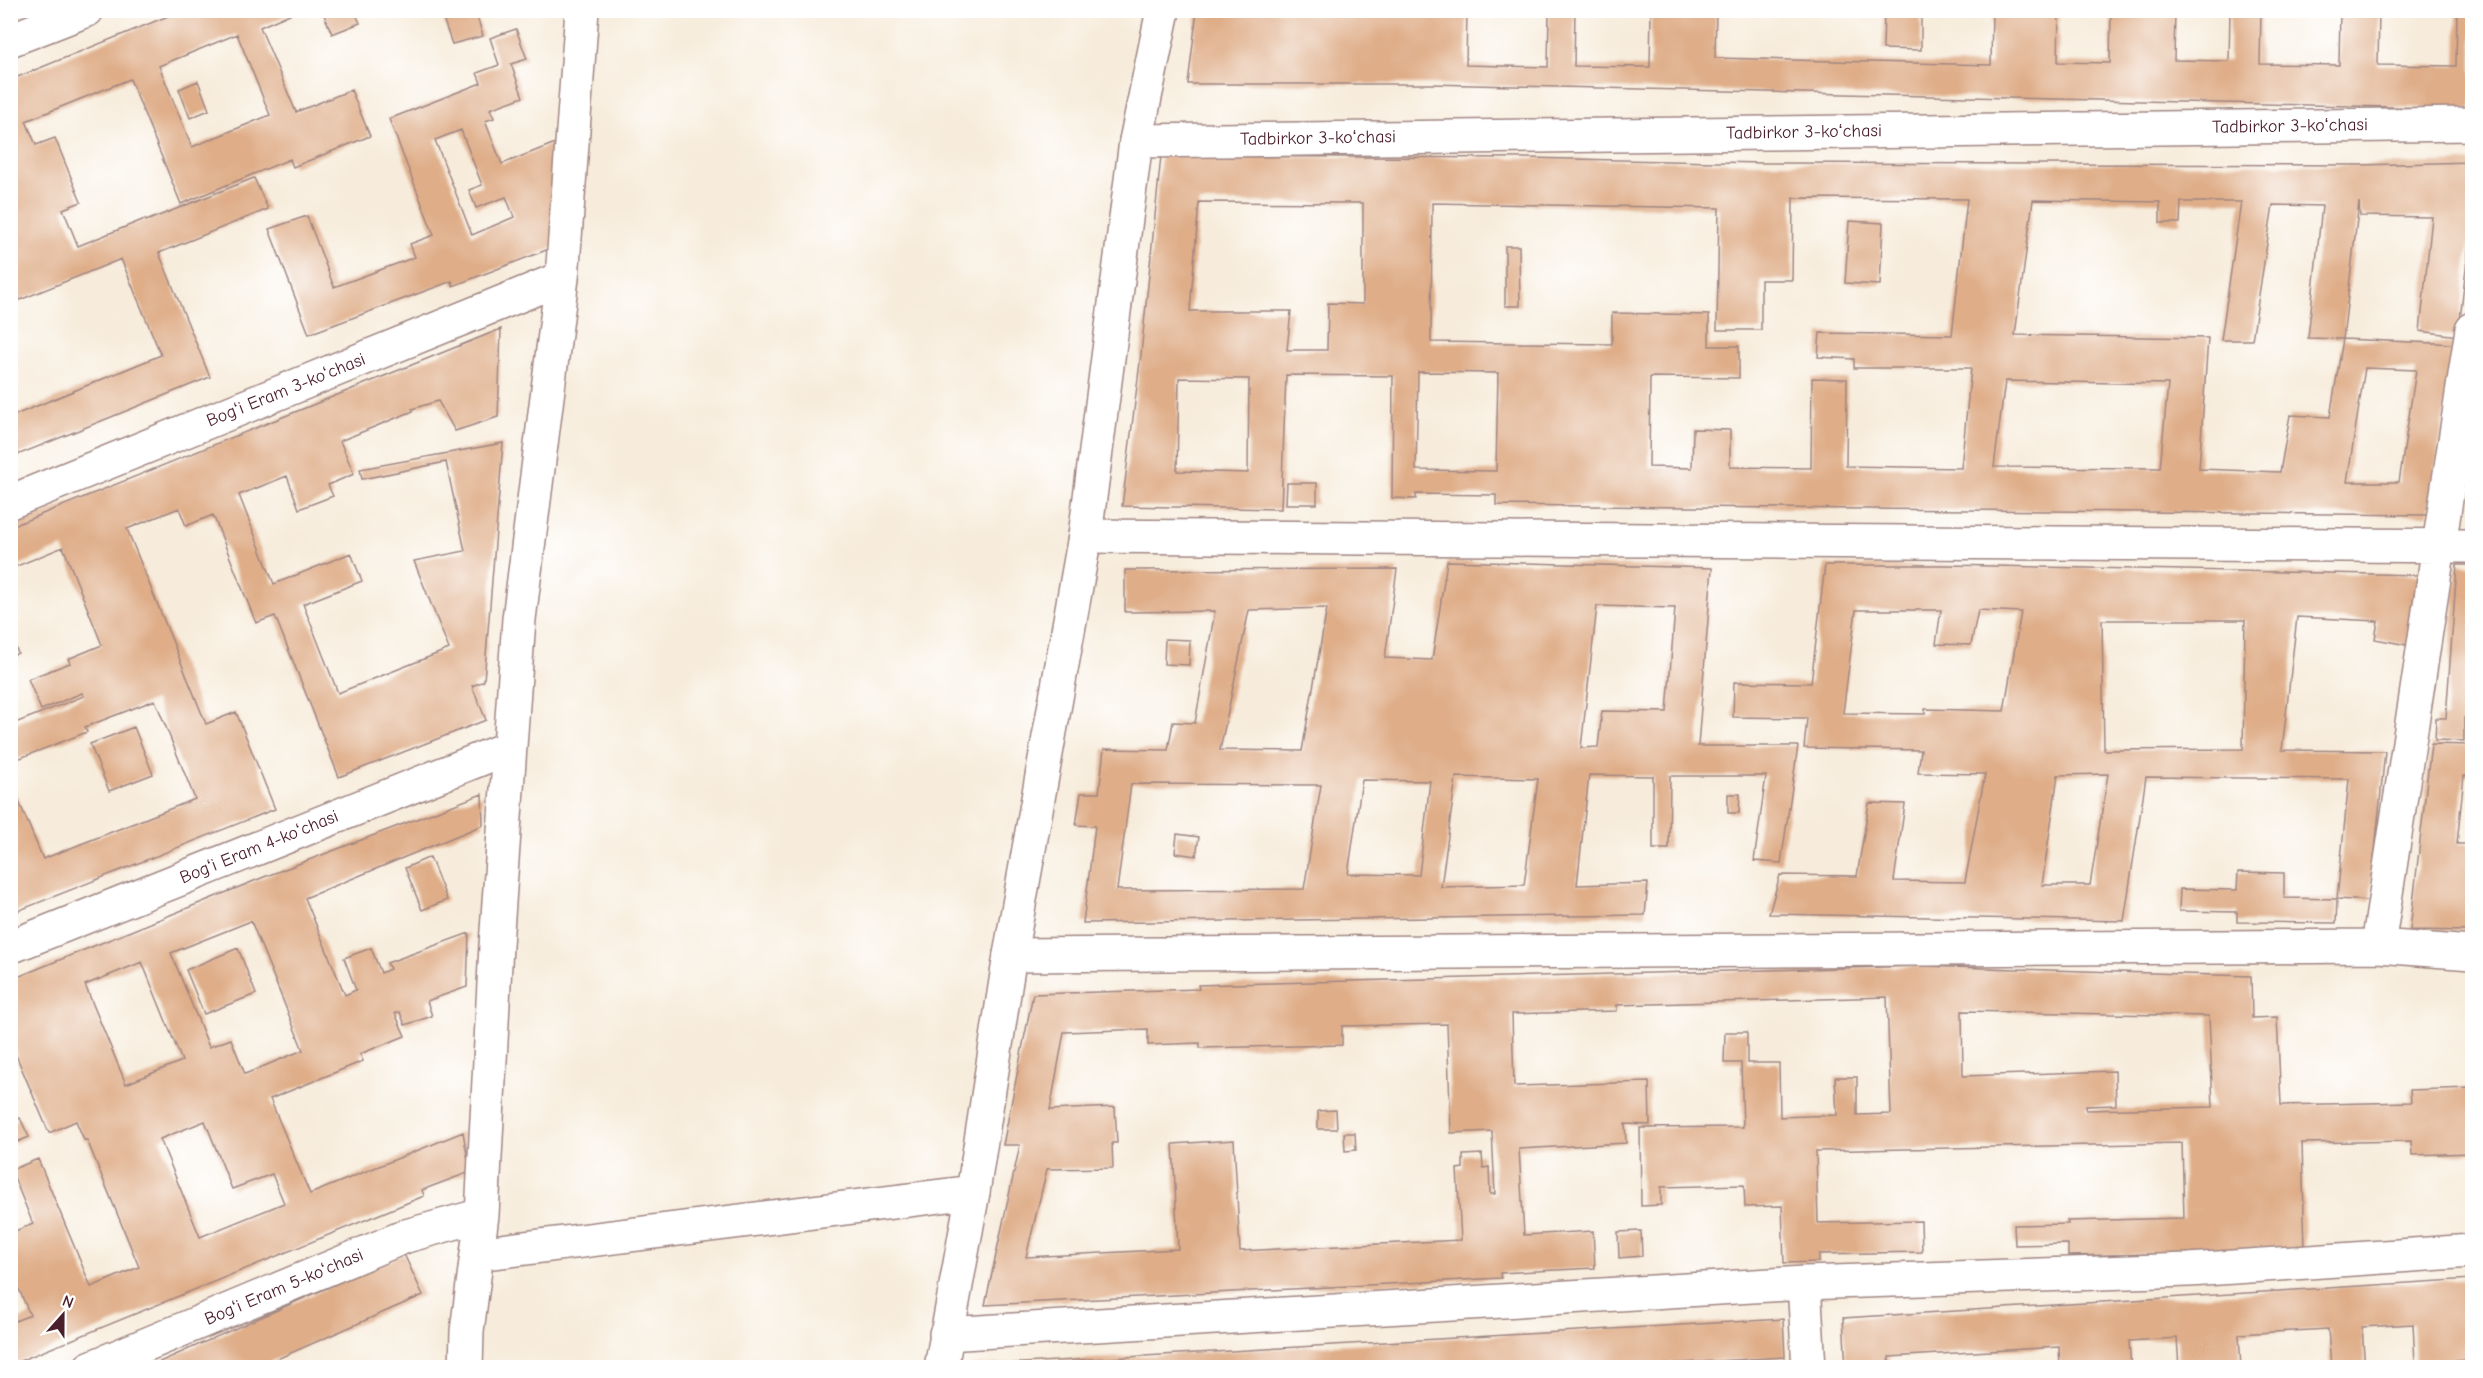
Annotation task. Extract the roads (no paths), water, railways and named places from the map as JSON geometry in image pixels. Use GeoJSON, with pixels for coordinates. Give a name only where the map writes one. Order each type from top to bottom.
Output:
{"type":"FeatureCollection","features":[{"type":"Feature","properties":{"kind":"street"},"geometry":{"type":"LineString","coordinates":[[10,40],[87,10]]}},
{"type":"Feature","properties":{"kind":"street"},"geometry":{"type":"LineString","coordinates":[[466,1368],[467,1331],[482,1215],[508,748],[519,620],[562,278],[582,10]]}},
{"type":"Feature","properties":{"kind":"street"},"geometry":{"type":"LineString","coordinates":[[941,1368],[973,1192],[1010,955],[1085,536],[1136,141],[1163,10]]}},
{"type":"Feature","properties":{"kind":"street","name":"Tadbirkor 3-koʻchasi"},"geometry":{"type":"LineString","coordinates":[[1136,141],[2472,124]]}},
{"type":"Feature","properties":{"kind":"street","name":"Bogʻi Eram 3-koʻchasi"},"geometry":{"type":"LineString","coordinates":[[10,502],[562,278]]}},
{"type":"Feature","properties":{"kind":"street"},"geometry":{"type":"LineString","coordinates":[[2378,946],[2472,329]]}},
{"type":"Feature","properties":{"kind":"street"},"geometry":{"type":"LineString","coordinates":[[1085,536],[2472,546]]}},
{"type":"Feature","properties":{"kind":"street","name":"Bogʻi Eram 4-koʻchasi"},"geometry":{"type":"LineString","coordinates":[[10,947],[508,748]]}},
{"type":"Feature","properties":{"kind":"street"},"geometry":{"type":"LineString","coordinates":[[1010,955],[2378,946],[2472,953]]}},
{"type":"Feature","properties":{"kind":"street"},"geometry":{"type":"LineString","coordinates":[[477,1254],[973,1192]]}},
{"type":"Feature","properties":{"kind":"street","name":"Bogʻi Eram 5-koʻchasi"},"geometry":{"type":"LineString","coordinates":[[90,1368],[406,1236],[482,1215]]}},
{"type":"Feature","properties":{"kind":"street"},"geometry":{"type":"LineString","coordinates":[[946,1335],[1804,1282],[2189,1270],[2472,1251]]}},
{"type":"Feature","properties":{"kind":"street"},"geometry":{"type":"LineString","coordinates":[[1804,1282],[1809,1368]]}}]}
